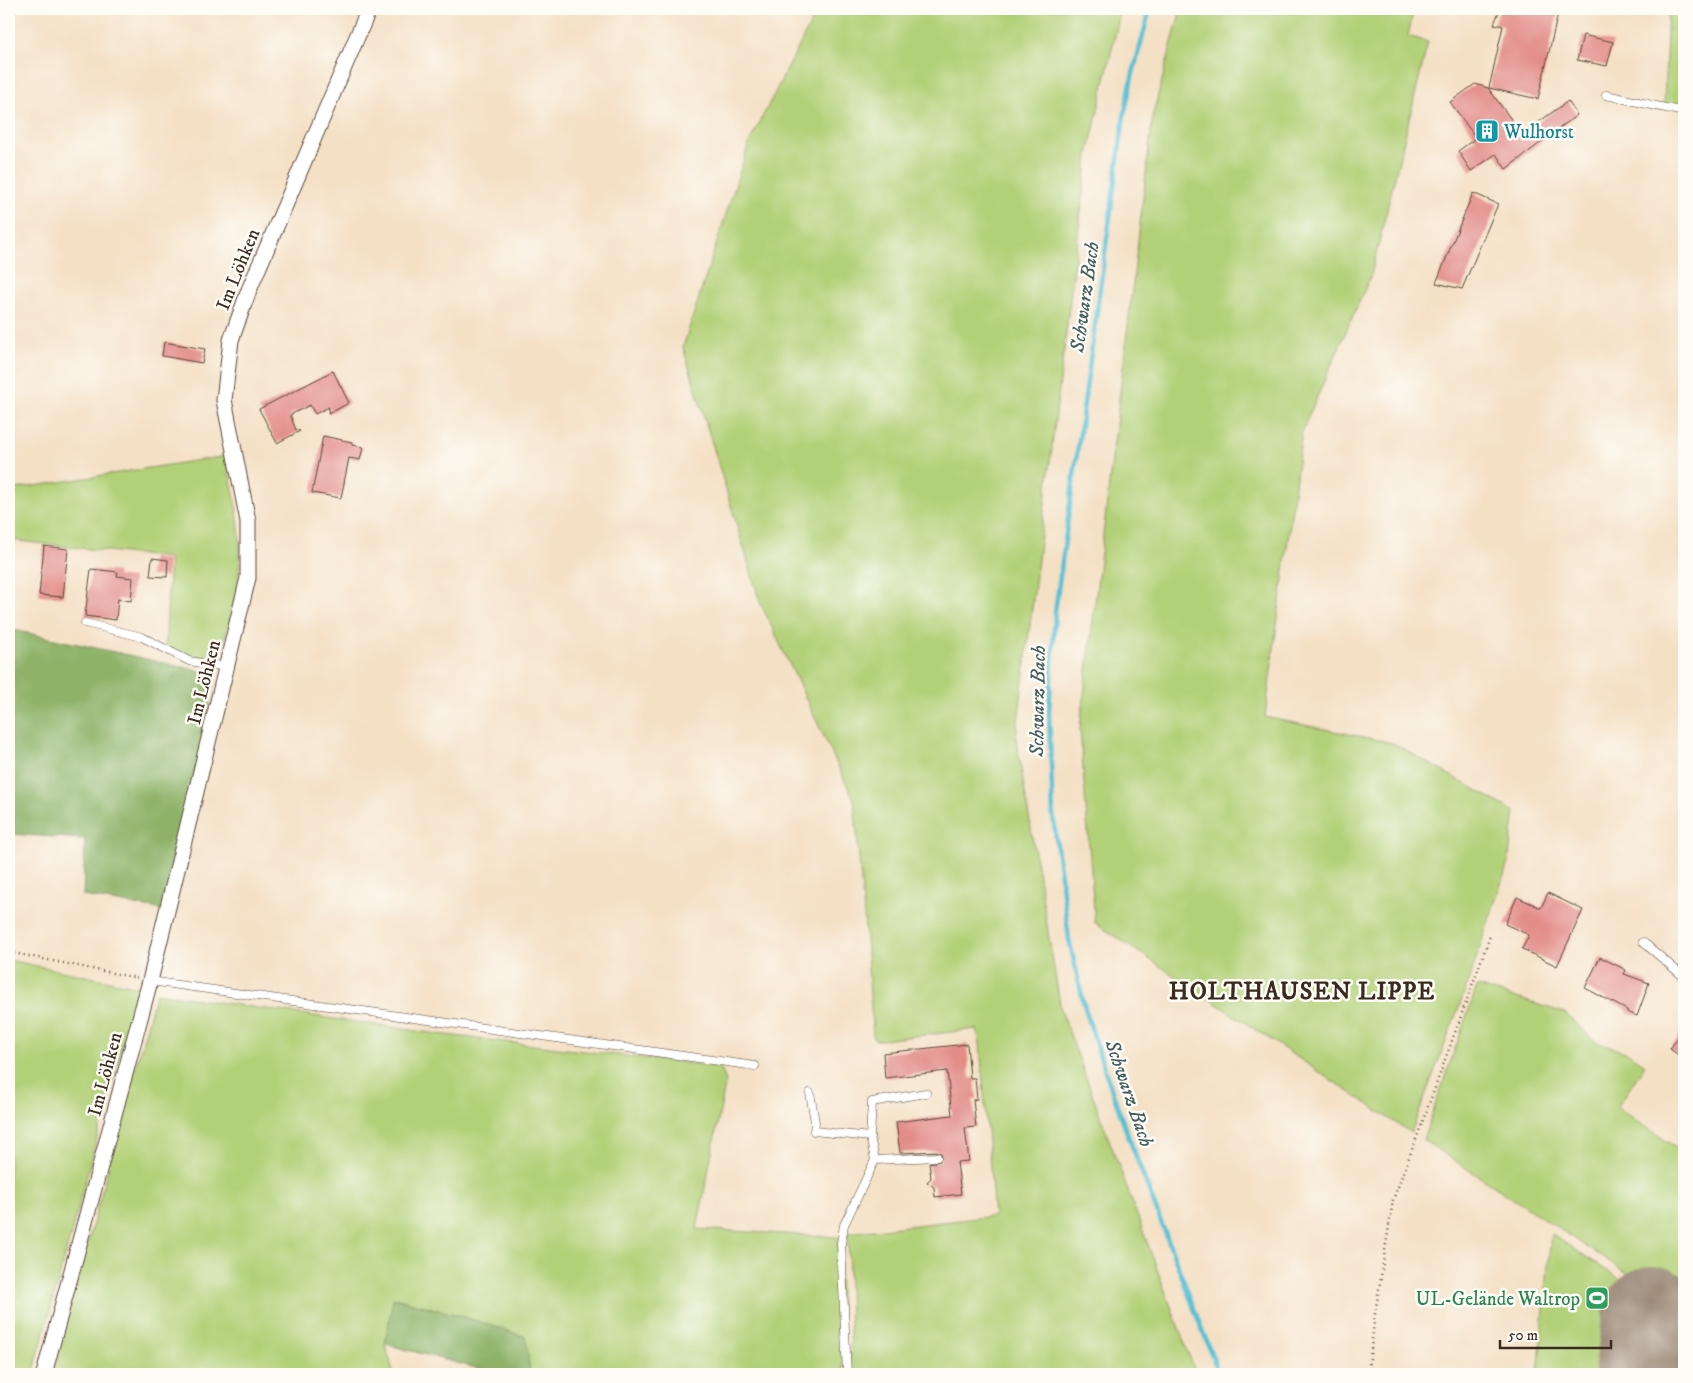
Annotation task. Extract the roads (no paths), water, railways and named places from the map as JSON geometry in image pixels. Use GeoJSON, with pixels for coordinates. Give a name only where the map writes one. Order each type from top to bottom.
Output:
{"type":"FeatureCollection","features":[{"type":"Feature","properties":{"kind":"street","name":"Im Löhken"},"geometry":{"type":"LineString","coordinates":[[44,1374],[150,981],[248,578],[248,520],[224,400],[231,340],[249,290],[368,9]]}},
{"type":"Feature","properties":{"kind":"lane"},"geometry":{"type":"LineString","coordinates":[[1606,95],[1684,112]]}},
{"type":"Feature","properties":{"kind":"lane"},"geometry":{"type":"LineString","coordinates":[[85,623],[142,637],[189,661],[227,667]]}},
{"type":"Feature","properties":{"kind":"lane"},"geometry":{"type":"LineString","coordinates":[[1643,942],[1684,977]]}},
{"type":"Feature","properties":{"kind":"lane"},"geometry":{"type":"LineString","coordinates":[[150,981],[755,1066]]}},
{"type":"Feature","properties":{"kind":"lane"},"geometry":{"type":"LineString","coordinates":[[810,1093],[815,1122],[814,1131],[870,1137]]}},
{"type":"Feature","properties":{"kind":"lane"},"geometry":{"type":"LineString","coordinates":[[846,1374],[841,1243],[844,1225],[875,1160],[870,1137],[872,1102],[926,1093]]}},
{"type":"Feature","properties":{"kind":"lane"},"geometry":{"type":"LineString","coordinates":[[875,1160],[937,1158]]}},
{"type":"Feature","properties":{"kind":"waterway","name":"Schwarz Bach"},"geometry":{"type":"LineString","coordinates":[[1150,9],[1124,116],[1055,612],[1049,712],[1053,815],[1069,939],[1084,1005],[1124,1125],[1219,1374]]}},
{"type":"Feature","properties":{"kind":"waterway"},"geometry":{"type":"LineString","coordinates":[[1675,1312],[1684,1318]]}},
{"type":"Feature","properties":{"kind":"place","name":"Wulhorst"},"geometry":{"type":"Point","coordinates":[1487,131]}},
{"type":"Feature","properties":{"kind":"place","name":"UL-Gelände Waltrop"},"geometry":{"type":"Point","coordinates":[1597,1298]}},
{"type":"Feature","properties":{"kind":"district","name":"HOLTHAUSEN LIPPE"},"geometry":{"type":"Point","coordinates":[1302,991]}}]}
